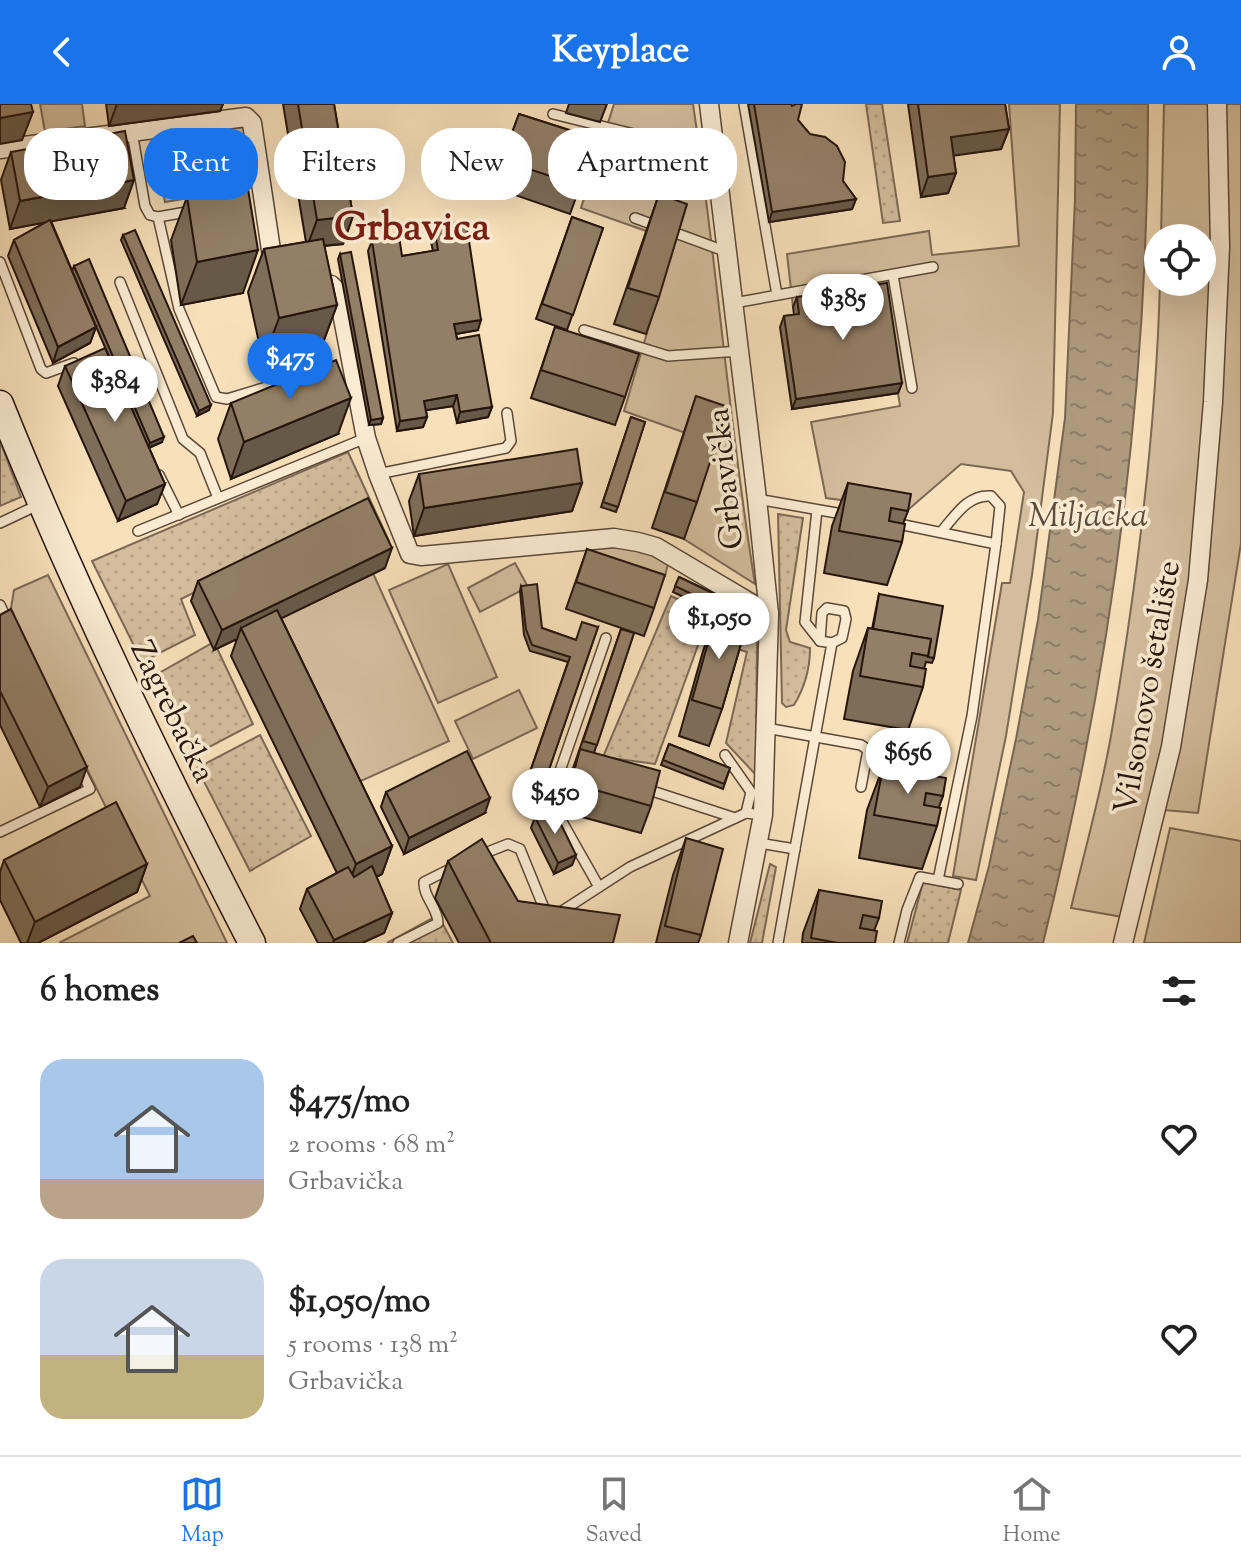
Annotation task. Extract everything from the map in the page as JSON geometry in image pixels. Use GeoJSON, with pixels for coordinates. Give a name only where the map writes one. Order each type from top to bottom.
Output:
{"type":"FeatureCollection","features":[{"type":"Feature","properties":{"kind":"main road","name":"Zagrebačka"},"geometry":{"type":"LineString","coordinates":[[0,404],[40,504],[158,760],[252,943]]}},
{"type":"Feature","properties":{"kind":"street","name":"Grbavička"},"geometry":{"type":"LineString","coordinates":[[709,104],[712,128]]}},
{"type":"Feature","properties":{"kind":"street","name":"Vilsonovo šetalište"},"geometry":{"type":"LineString","coordinates":[[1123,943],[1171,747],[1198,580],[1213,402],[1220,247],[1217,104]]}},
{"type":"Feature","properties":{"kind":"street"},"geometry":{"type":"LineString","coordinates":[[0,149],[246,117],[252,123],[255,201],[274,271],[283,277],[331,285],[338,292],[344,363],[378,474],[410,554],[421,556],[614,538],[638,542],[656,547],[769,614]]}},
{"type":"Feature","properties":{"kind":"street","name":"Grbavička"},"geometry":{"type":"LineString","coordinates":[[721,200],[769,614],[766,728],[755,814],[759,843],[738,943]]}},
{"type":"Feature","properties":{"kind":"lane"},"geometry":{"type":"LineString","coordinates":[[744,104],[777,295]]}},
{"type":"Feature","properties":{"kind":"lane"},"geometry":{"type":"LineString","coordinates":[[553,114],[610,128]]}},
{"type":"Feature","properties":{"kind":"lane"},"geometry":{"type":"LineString","coordinates":[[132,132],[145,206],[150,215],[158,217],[203,210]]}},
{"type":"Feature","properties":{"kind":"lane"},"geometry":{"type":"LineString","coordinates":[[158,217],[179,309],[216,397],[227,399],[306,374]]}},
{"type":"Feature","properties":{"kind":"lane"},"geometry":{"type":"LineString","coordinates":[[635,218],[727,252]]}},
{"type":"Feature","properties":{"kind":"lane"},"geometry":{"type":"LineString","coordinates":[[0,262],[41,369],[46,373],[81,360]]}},
{"type":"Feature","properties":{"kind":"lane"},"geometry":{"type":"LineString","coordinates":[[734,303],[933,267]]}},
{"type":"Feature","properties":{"kind":"lane"},"geometry":{"type":"LineString","coordinates":[[893,275],[912,388]]}},
{"type":"Feature","properties":{"kind":"lane"},"geometry":{"type":"LineString","coordinates":[[120,282],[183,439],[200,453],[218,498]]}},
{"type":"Feature","properties":{"kind":"lane"},"geometry":{"type":"LineString","coordinates":[[584,330],[668,356],[740,351]]}},
{"type":"Feature","properties":{"kind":"lane"},"geometry":{"type":"LineString","coordinates":[[378,474],[506,448],[511,441],[507,413]]}},
{"type":"Feature","properties":{"kind":"lane"},"geometry":{"type":"LineString","coordinates":[[138,531],[366,438]]}},
{"type":"Feature","properties":{"kind":"lane"},"geometry":{"type":"LineString","coordinates":[[152,462],[179,515]]}},
{"type":"Feature","properties":{"kind":"lane"},"geometry":{"type":"LineString","coordinates":[[938,880],[972,716],[1000,506],[991,496],[983,495],[966,503],[941,532]]}},
{"type":"Feature","properties":{"kind":"lane"},"geometry":{"type":"LineString","coordinates":[[757,499],[860,517]]}},
{"type":"Feature","properties":{"kind":"lane"},"geometry":{"type":"LineString","coordinates":[[0,523],[40,504]]}},
{"type":"Feature","properties":{"kind":"lane"},"geometry":{"type":"LineString","coordinates":[[817,510],[805,622],[820,641],[832,643],[842,638],[846,619],[844,611],[827,608],[822,613],[820,641]]}},
{"type":"Feature","properties":{"kind":"lane"},"geometry":{"type":"LineString","coordinates":[[889,522],[996,544]]}},
{"type":"Feature","properties":{"kind":"lane"},"geometry":{"type":"LineString","coordinates":[[0,605],[14,634]]}},
{"type":"Feature","properties":{"kind":"lane"},"geometry":{"type":"LineString","coordinates":[[599,887],[552,804],[552,794],[606,638]]}},
{"type":"Feature","properties":{"kind":"lane"},"geometry":{"type":"LineString","coordinates":[[778,943],[832,643]]}},
{"type":"Feature","properties":{"kind":"lane"},"geometry":{"type":"LineString","coordinates":[[766,728],[861,745],[868,750],[861,787]]}},
{"type":"Feature","properties":{"kind":"lane"},"geometry":{"type":"LineString","coordinates":[[472,858],[508,844],[520,849],[545,913],[553,917],[630,867],[735,818],[755,814],[751,792],[725,755]]}},
{"type":"Feature","properties":{"kind":"lane"},"geometry":{"type":"LineString","coordinates":[[0,832],[90,789],[76,761]]}},
{"type":"Feature","properties":{"kind":"lane"},"geometry":{"type":"LineString","coordinates":[[631,784],[735,818]]}},
{"type":"Feature","properties":{"kind":"lane"},"geometry":{"type":"LineString","coordinates":[[759,843],[795,849]]}},
{"type":"Feature","properties":{"kind":"lane"},"geometry":{"type":"LineString","coordinates":[[398,943],[438,923],[424,882],[461,864]]}},
{"type":"Feature","properties":{"kind":"lane"},"geometry":{"type":"LineString","coordinates":[[899,943],[920,877],[958,884]]}},
{"type":"Feature","properties":{"kind":"shaded area"},"geometry":{"type":"Polygon","coordinates":[[[40,104],[82,104],[85,126],[44,128],[40,104]]]}},
{"type":"Feature","properties":{"kind":"shaded area"},"geometry":{"type":"Polygon","coordinates":[[[614,104],[693,104],[696,128],[606,128],[614,104]]]}},
{"type":"Feature","properties":{"kind":"shaded area"},"geometry":{"type":"Polygon","coordinates":[[[866,104],[882,104],[900,221],[883,223],[866,104]]]}},
{"type":"Feature","properties":{"kind":"shaded area"},"geometry":{"type":"Polygon","coordinates":[[[1009,104],[1060,104],[1053,413],[1032,575],[1006,736],[976,880],[953,876],[1002,583],[1010,583],[1024,492],[1011,471],[961,464],[909,509],[826,498],[811,422],[900,406],[898,393],[793,307],[787,254],[929,231],[932,255],[1019,246],[1009,104]]]}},
{"type":"Feature","properties":{"kind":"shaded area"},"geometry":{"type":"Polygon","coordinates":[[[1164,104],[1241,104],[1241,543],[1198,813],[1164,810],[1134,919],[1071,908],[1108,752],[1129,619],[1150,450],[1160,296],[1216,296],[1216,224],[1161,224],[1164,104]]]}},
{"type":"Feature","properties":{"kind":"shaded area"},"geometry":{"type":"Polygon","coordinates":[[[584,200],[706,200],[755,584],[684,539],[714,443],[624,411],[674,241],[581,208],[584,200]]]}},
{"type":"Feature","properties":{"kind":"shaded area"},"geometry":{"type":"Polygon","coordinates":[[[0,441],[21,497],[0,506],[0,441]]]}},
{"type":"Feature","properties":{"kind":"shaded area"},"geometry":{"type":"Polygon","coordinates":[[[348,452],[389,541],[377,547],[360,511],[181,599],[195,635],[142,662],[92,561],[348,452]]]}},
{"type":"Feature","properties":{"kind":"shaded area"},"geometry":{"type":"Polygon","coordinates":[[[778,514],[803,518],[786,630],[790,642],[810,648],[804,685],[794,705],[786,707],[782,703],[778,514]]]}},
{"type":"Feature","properties":{"kind":"shaded area"},"geometry":{"type":"Polygon","coordinates":[[[605,543],[659,555],[668,564],[665,576],[659,583],[591,563],[593,550],[605,543]]]}},
{"type":"Feature","properties":{"kind":"shaded area"},"geometry":{"type":"Polygon","coordinates":[[[515,563],[528,587],[480,612],[468,588],[515,563]]]}},
{"type":"Feature","properties":{"kind":"shaded area"},"geometry":{"type":"Polygon","coordinates":[[[448,564],[497,677],[438,703],[389,590],[448,564]]]}},
{"type":"Feature","properties":{"kind":"shaded area"},"geometry":{"type":"Polygon","coordinates":[[[372,571],[449,741],[350,786],[269,621],[372,571]]]}},
{"type":"Feature","properties":{"kind":"shaded area"},"geometry":{"type":"Polygon","coordinates":[[[48,575],[227,943],[59,943],[150,896],[10,614],[14,590],[48,575]]]}},
{"type":"Feature","properties":{"kind":"shaded area"},"geometry":{"type":"Polygon","coordinates":[[[671,596],[757,638],[756,775],[726,743],[747,652],[701,637],[655,764],[603,757],[671,596]]]}},
{"type":"Feature","properties":{"kind":"shaded area"},"geometry":{"type":"Polygon","coordinates":[[[214,642],[253,724],[194,755],[154,676],[214,642]]]}},
{"type":"Feature","properties":{"kind":"shaded area"},"geometry":{"type":"Polygon","coordinates":[[[519,690],[537,728],[473,759],[455,721],[519,690]]]}},
{"type":"Feature","properties":{"kind":"shaded area"},"geometry":{"type":"Polygon","coordinates":[[[260,735],[311,836],[250,871],[197,768],[260,735]]]}},
{"type":"Feature","properties":{"kind":"shaded area"},"geometry":{"type":"Polygon","coordinates":[[[1170,828],[1241,841],[1241,943],[1144,943],[1170,828]]]}},
{"type":"Feature","properties":{"kind":"shaded area"},"geometry":{"type":"Polygon","coordinates":[[[770,864],[776,867],[762,943],[750,943],[770,864]]]}},
{"type":"Feature","properties":{"kind":"shaded area"},"geometry":{"type":"Polygon","coordinates":[[[923,882],[961,890],[948,943],[907,943],[923,882]]]}},
{"type":"Feature","properties":{"kind":"shaded area"},"geometry":{"type":"Polygon","coordinates":[[[438,915],[453,943],[387,943],[438,915]]]}},
{"type":"Feature","properties":{"kind":"water","name":"Miljacka"},"geometry":{"type":"Polygon","coordinates":[[[1076,104],[1148,104],[1142,317],[1122,527],[1089,735],[1067,839],[1043,943],[968,943],[989,866],[1038,620],[1065,418],[1076,104]]]}},
{"type":"Feature","properties":{"kind":"building"},"geometry":{"type":"Polygon","coordinates":[[[0,104],[31,104],[33,112],[0,118],[0,104]]]}},
{"type":"Feature","properties":{"kind":"building"},"geometry":{"type":"Polygon","coordinates":[[[298,104],[334,104],[338,128],[302,128],[298,104]]]}},
{"type":"Feature","properties":{"kind":"building"},"geometry":{"type":"Polygon","coordinates":[[[754,104],[802,104],[798,120],[810,134],[825,137],[837,146],[845,162],[843,181],[856,199],[772,212],[754,104]]]}},
{"type":"Feature","properties":{"kind":"building"},"geometry":{"type":"Polygon","coordinates":[[[918,104],[1005,104],[1009,129],[951,137],[956,173],[928,177],[918,104]]]}},
{"type":"Feature","properties":{"kind":"building"},"geometry":{"type":"Polygon","coordinates":[[[519,114],[563,128],[548,128],[548,175],[532,170],[532,128],[514,128],[519,114]]]}},
{"type":"Feature","properties":{"kind":"building"},"geometry":{"type":"Polygon","coordinates":[[[128,147],[134,180],[128,181],[128,147]]]}},
{"type":"Feature","properties":{"kind":"building"},"geometry":{"type":"Polygon","coordinates":[[[24,150],[25,200],[20,201],[11,152],[24,150]]]}},
{"type":"Feature","properties":{"kind":"building"},"geometry":{"type":"Polygon","coordinates":[[[187,200],[250,200],[258,250],[197,262],[187,200]]]}},
{"type":"Feature","properties":{"kind":"building"},"geometry":{"type":"Polygon","coordinates":[[[314,200],[350,200],[353,216],[317,220],[314,200]]]}},
{"type":"Feature","properties":{"kind":"building"},"geometry":{"type":"Polygon","coordinates":[[[657,200],[676,200],[687,204],[659,297],[628,288],[657,200]]]}},
{"type":"Feature","properties":{"kind":"building"},"geometry":{"type":"Polygon","coordinates":[[[572,217],[603,228],[573,315],[542,304],[572,217]]]}},
{"type":"Feature","properties":{"kind":"building"},"geometry":{"type":"Polygon","coordinates":[[[50,220],[96,327],[58,347],[14,240],[50,220]]]}},
{"type":"Feature","properties":{"kind":"building"},"geometry":{"type":"Polygon","coordinates":[[[466,221],[481,320],[454,324],[457,339],[479,335],[492,407],[460,412],[457,395],[424,401],[427,417],[400,421],[372,241],[399,236],[402,256],[438,250],[434,226],[466,221]]]}},
{"type":"Feature","properties":{"kind":"building"},"geometry":{"type":"Polygon","coordinates":[[[135,230],[211,405],[199,411],[123,235],[135,230]]]}},
{"type":"Feature","properties":{"kind":"building"},"geometry":{"type":"Polygon","coordinates":[[[323,239],[337,305],[279,318],[264,249],[323,239]]]}},
{"type":"Feature","properties":{"kind":"building"},"geometry":{"type":"Polygon","coordinates":[[[351,252],[383,418],[371,420],[340,254],[351,252]]]}},
{"type":"Feature","properties":{"kind":"building"},"geometry":{"type":"Polygon","coordinates":[[[89,259],[164,437],[150,443],[74,266],[89,259]]]}},
{"type":"Feature","properties":{"kind":"building"},"geometry":{"type":"Polygon","coordinates":[[[887,283],[902,383],[796,399],[784,316],[799,314],[797,297],[887,283]]]}},
{"type":"Feature","properties":{"kind":"building"},"geometry":{"type":"Polygon","coordinates":[[[555,327],[639,354],[625,397],[541,370],[555,327]]]}},
{"type":"Feature","properties":{"kind":"building"},"geometry":{"type":"Polygon","coordinates":[[[105,348],[165,484],[126,501],[65,366],[105,348]]]}},
{"type":"Feature","properties":{"kind":"building"},"geometry":{"type":"Polygon","coordinates":[[[336,360],[351,398],[244,442],[231,403],[336,360]]]}},
{"type":"Feature","properties":{"kind":"building"},"geometry":{"type":"Polygon","coordinates":[[[696,396],[728,407],[697,502],[665,492],[696,396]]]}},
{"type":"Feature","properties":{"kind":"building"},"geometry":{"type":"Polygon","coordinates":[[[631,417],[645,422],[618,507],[603,502],[631,417]]]}},
{"type":"Feature","properties":{"kind":"building"},"geometry":{"type":"Polygon","coordinates":[[[577,449],[582,483],[424,508],[419,474],[577,449]]]}},
{"type":"Feature","properties":{"kind":"building"},"geometry":{"type":"Polygon","coordinates":[[[848,483],[911,494],[908,511],[891,508],[889,521],[905,524],[902,542],[839,531],[848,483]]]}},
{"type":"Feature","properties":{"kind":"building"},"geometry":{"type":"Polygon","coordinates":[[[368,498],[392,548],[222,630],[198,581],[368,498]]]}},
{"type":"Feature","properties":{"kind":"building"},"geometry":{"type":"Polygon","coordinates":[[[587,549],[665,575],[654,608],[576,582],[587,549]]]}},
{"type":"Feature","properties":{"kind":"building"},"geometry":{"type":"Polygon","coordinates":[[[679,577],[763,617],[758,626],[675,586],[679,577]]]}},
{"type":"Feature","properties":{"kind":"building"},"geometry":{"type":"Polygon","coordinates":[[[537,584],[542,628],[576,640],[582,622],[598,627],[542,790],[526,784],[570,657],[532,645],[526,629],[521,586],[537,584]]]}},
{"type":"Feature","properties":{"kind":"building"},"geometry":{"type":"Polygon","coordinates":[[[879,594],[943,606],[934,658],[928,657],[931,639],[873,629],[879,594]]]}},
{"type":"Feature","properties":{"kind":"building"},"geometry":{"type":"Polygon","coordinates":[[[11,609],[87,767],[48,787],[0,691],[0,615],[11,609]]]}},
{"type":"Feature","properties":{"kind":"building"},"geometry":{"type":"Polygon","coordinates":[[[277,610],[392,846],[356,864],[241,628],[277,610]]]}},
{"type":"Feature","properties":{"kind":"building"},"geometry":{"type":"Polygon","coordinates":[[[716,614],[747,623],[722,709],[692,700],[716,614]]]}},
{"type":"Feature","properties":{"kind":"building"},"geometry":{"type":"Polygon","coordinates":[[[868,628],[931,639],[928,656],[912,653],[910,666],[926,669],[923,687],[860,676],[868,628]]]}},
{"type":"Feature","properties":{"kind":"building"},"geometry":{"type":"Polygon","coordinates":[[[621,629],[634,633],[597,745],[583,741],[621,629]]]}},
{"type":"Feature","properties":{"kind":"building"},"geometry":{"type":"Polygon","coordinates":[[[669,744],[730,768],[724,784],[663,760],[669,744]]]}},
{"type":"Feature","properties":{"kind":"building"},"geometry":{"type":"Polygon","coordinates":[[[580,749],[660,771],[651,806],[571,783],[580,749]]]}},
{"type":"Feature","properties":{"kind":"building"},"geometry":{"type":"Polygon","coordinates":[[[467,751],[490,798],[409,838],[386,792],[467,751]]]}},
{"type":"Feature","properties":{"kind":"building"},"geometry":{"type":"Polygon","coordinates":[[[883,767],[946,778],[943,796],[926,793],[924,805],[941,808],[937,826],[874,815],[883,767]]]}},
{"type":"Feature","properties":{"kind":"building"},"geometry":{"type":"Polygon","coordinates":[[[116,802],[147,864],[35,922],[4,860],[116,802]]]}},
{"type":"Feature","properties":{"kind":"building"},"geometry":{"type":"Polygon","coordinates":[[[553,808],[576,855],[558,863],[535,817],[553,808]]]}},
{"type":"Feature","properties":{"kind":"building"},"geometry":{"type":"Polygon","coordinates":[[[686,838],[723,849],[701,935],[665,926],[686,838]]]}},
{"type":"Feature","properties":{"kind":"building"},"geometry":{"type":"Polygon","coordinates":[[[482,839],[518,901],[620,915],[613,943],[491,943],[448,861],[482,839]]]}},
{"type":"Feature","properties":{"kind":"building"},"geometry":{"type":"Polygon","coordinates":[[[372,866],[392,913],[334,940],[307,889],[348,867],[354,877],[372,866]]]}},
{"type":"Feature","properties":{"kind":"building"},"geometry":{"type":"Polygon","coordinates":[[[819,890],[882,901],[879,918],[863,915],[860,928],[877,931],[875,943],[838,943],[811,938],[819,890]]]}},
{"type":"Feature","properties":{"kind":"building"},"geometry":{"type":"Polygon","coordinates":[[[193,936],[197,943],[179,943],[193,936]]]}},
{"type":"Feature","properties":{"kind":"district","name":"Grbavica"},"geometry":{"type":"Point","coordinates":[412,225]}}]}
